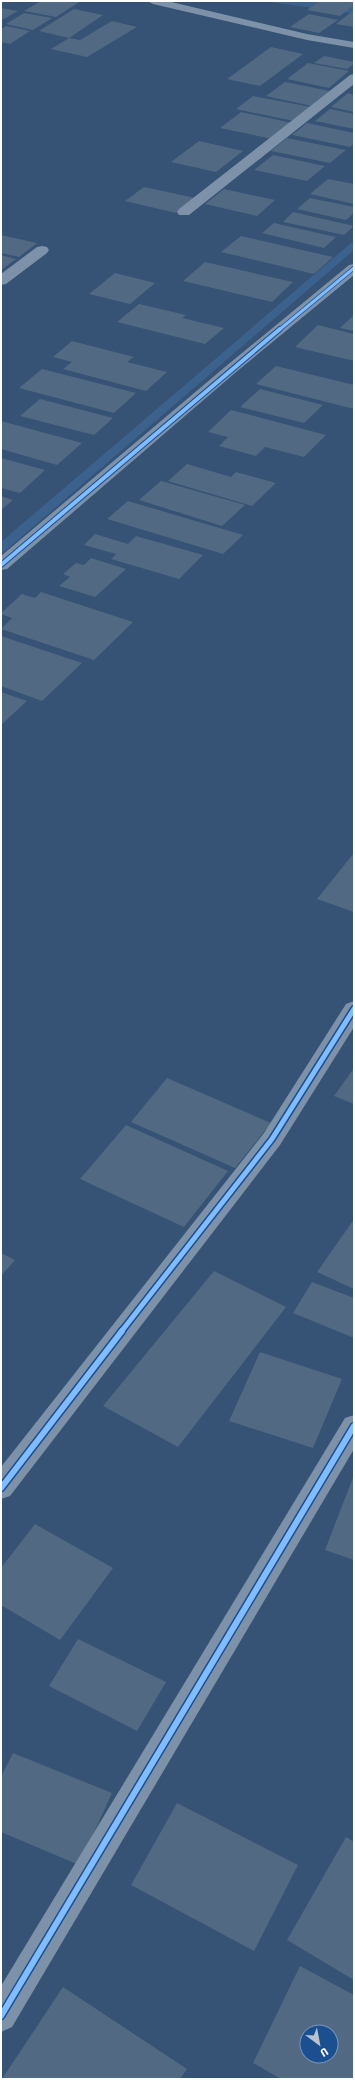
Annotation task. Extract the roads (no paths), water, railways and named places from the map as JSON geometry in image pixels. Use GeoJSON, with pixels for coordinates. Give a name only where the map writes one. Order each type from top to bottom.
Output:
{"type":"FeatureCollection","features":[{"type":"Feature","properties":{"kind":"street"},"geometry":{"type":"LineString","coordinates":[[153,1],[307,37],[354,45]]}},
{"type":"Feature","properties":{"kind":"street"},"geometry":{"type":"LineString","coordinates":[[184,212],[354,78]]}},
{"type":"Feature","properties":{"kind":"street"},"geometry":{"type":"LineString","coordinates":[[1,281],[42,250]]}},
{"type":"Feature","properties":{"kind":"street"},"geometry":{"type":"LineString","coordinates":[[1,565],[218,380],[354,268]]}},
{"type":"Feature","properties":{"kind":"street"},"geometry":{"type":"LineString","coordinates":[[1,1488],[272,1139],[354,1009]]}},
{"type":"Feature","properties":{"kind":"street"},"geometry":{"type":"LineString","coordinates":[[1,2016],[186,1704],[354,1426]]}},
{"type":"Feature","properties":{"kind":"water"},"geometry":{"type":"Polygon","coordinates":[[[264,1],[354,1],[354,14],[264,1]]]}},
{"type":"Feature","properties":{"kind":"waterway"},"geometry":{"type":"LineString","coordinates":[[1,548],[354,245]]}}]}
